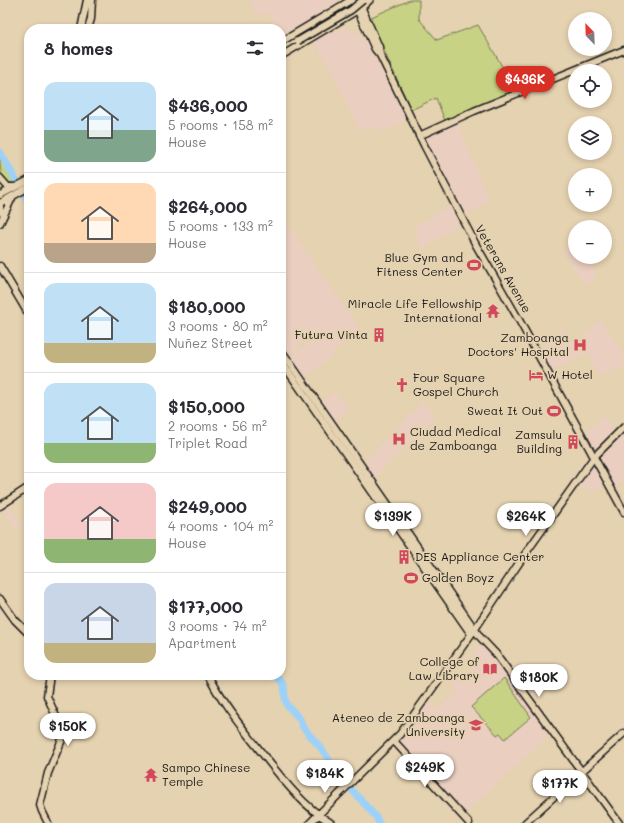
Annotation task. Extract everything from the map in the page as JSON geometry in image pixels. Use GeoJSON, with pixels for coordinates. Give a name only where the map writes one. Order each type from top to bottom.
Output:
{"type":"FeatureCollection","features":[{"type":"Feature","properties":{"kind":"highway"},"geometry":{"type":"LineString","coordinates":[[360,3],[369,0]]}},
{"type":"Feature","properties":{"kind":"main road"},"geometry":{"type":"LineString","coordinates":[[82,24],[87,0]]}},
{"type":"Feature","properties":{"kind":"main road"},"geometry":{"type":"LineString","coordinates":[[90,24],[92,0]]}},
{"type":"Feature","properties":{"kind":"main road"},"geometry":{"type":"LineString","coordinates":[[286,39],[352,0]]}},
{"type":"Feature","properties":{"kind":"main road","name":"Veterans Avenue"},"geometry":{"type":"LineString","coordinates":[[352,0],[360,3],[375,49],[380,55],[419,136],[488,268],[510,304],[624,512]]}},
{"type":"Feature","properties":{"kind":"main road"},"geometry":{"type":"LineString","coordinates":[[286,53],[344,19],[360,3]]}},
{"type":"Feature","properties":{"kind":"main road"},"geometry":{"type":"LineString","coordinates":[[286,45],[351,10],[360,3]]}},
{"type":"Feature","properties":{"kind":"main road"},"geometry":{"type":"LineString","coordinates":[[338,9],[344,19]]}},
{"type":"Feature","properties":{"kind":"main road"},"geometry":{"type":"LineString","coordinates":[[321,19],[326,29]]}},
{"type":"Feature","properties":{"kind":"main road"},"geometry":{"type":"LineString","coordinates":[[303,29],[309,40]]}},
{"type":"Feature","properties":{"kind":"main road"},"geometry":{"type":"LineString","coordinates":[[286,48],[297,40]]}},
{"type":"Feature","properties":{"kind":"main road"},"geometry":{"type":"LineString","coordinates":[[419,136],[624,50]]}},
{"type":"Feature","properties":{"kind":"main road"},"geometry":{"type":"LineString","coordinates":[[0,178],[15,192]]}},
{"type":"Feature","properties":{"kind":"main road"},"geometry":{"type":"LineString","coordinates":[[0,212],[0,203],[24,187]]}},
{"type":"Feature","properties":{"kind":"main road"},"geometry":{"type":"LineString","coordinates":[[0,195],[15,192]]}},
{"type":"Feature","properties":{"kind":"main road"},"geometry":{"type":"LineString","coordinates":[[0,223],[15,192]]}},
{"type":"Feature","properties":{"kind":"main road"},"geometry":{"type":"LineString","coordinates":[[0,266],[24,307]]}},
{"type":"Feature","properties":{"kind":"main road"},"geometry":{"type":"LineString","coordinates":[[286,358],[368,481],[473,631],[503,664],[619,823]]}},
{"type":"Feature","properties":{"kind":"main road"},"geometry":{"type":"LineString","coordinates":[[286,368],[368,481]]}},
{"type":"Feature","properties":{"kind":"main road"},"geometry":{"type":"LineString","coordinates":[[310,823],[346,786],[394,741],[473,631],[594,457],[624,427]]}},
{"type":"Feature","properties":{"kind":"main road"},"geometry":{"type":"LineString","coordinates":[[0,506],[24,490]]}},
{"type":"Feature","properties":{"kind":"main road"},"geometry":{"type":"LineString","coordinates":[[0,599],[15,620],[24,629]]}},
{"type":"Feature","properties":{"kind":"main road"},"geometry":{"type":"LineString","coordinates":[[48,823],[40,805],[41,799],[48,773],[63,737],[62,730],[47,696],[49,680]]}},
{"type":"Feature","properties":{"kind":"main road"},"geometry":{"type":"LineString","coordinates":[[211,680],[223,703],[283,780],[317,815],[331,823]]}},
{"type":"Feature","properties":{"kind":"main road"},"geometry":{"type":"LineString","coordinates":[[525,823],[624,733]]}},
{"type":"Feature","properties":{"kind":"main road"},"geometry":{"type":"LineString","coordinates":[[394,741],[469,823]]}},
{"type":"Feature","properties":{"kind":"shaded area"},"geometry":{"type":"Polygon","coordinates":[[[249,0],[339,0],[335,6],[327,12],[286,36],[286,24],[274,24],[268,11],[258,16],[249,0]]]}},
{"type":"Feature","properties":{"kind":"shaded area"},"geometry":{"type":"Polygon","coordinates":[[[344,27],[355,31],[370,45],[407,120],[383,133],[376,126],[364,130],[358,128],[328,65],[313,41],[344,27]]]}},
{"type":"Feature","properties":{"kind":"shaded area"},"geometry":{"type":"Polygon","coordinates":[[[458,121],[489,202],[464,216],[423,137],[458,121]]]}},
{"type":"Feature","properties":{"kind":"shaded area"},"geometry":{"type":"Polygon","coordinates":[[[449,206],[458,225],[422,250],[414,227],[449,206]]]}},
{"type":"Feature","properties":{"kind":"shaded area"},"geometry":{"type":"Polygon","coordinates":[[[286,222],[360,329],[333,352],[334,354],[304,379],[288,358],[319,335],[316,332],[287,355],[286,222]]]}},
{"type":"Feature","properties":{"kind":"shaded area"},"geometry":{"type":"Polygon","coordinates":[[[568,249],[568,260],[563,252],[568,249]]]}},
{"type":"Feature","properties":{"kind":"shaded area"},"geometry":{"type":"Polygon","coordinates":[[[571,264],[590,264],[598,276],[585,285],[571,264]]]}},
{"type":"Feature","properties":{"kind":"shaded area","name":"Zamboanga Doctors' Hospital"},"geometry":{"type":"Polygon","coordinates":[[[600,319],[624,354],[624,367],[598,376],[590,360],[592,357],[589,352],[552,371],[539,349],[563,325],[567,333],[565,335],[568,338],[580,342],[600,319]]]}},
{"type":"Feature","properties":{"kind":"shaded area"},"geometry":{"type":"Polygon","coordinates":[[[334,391],[349,410],[333,423],[320,403],[334,391]]]}},
{"type":"Feature","properties":{"kind":"shaded area","name":"Ciudad Medical de Zamboanga"},"geometry":{"type":"Polygon","coordinates":[[[423,401],[437,416],[373,479],[362,463],[423,401]]]}},
{"type":"Feature","properties":{"kind":"shaded area"},"geometry":{"type":"Polygon","coordinates":[[[604,414],[613,431],[594,450],[585,434],[604,414]]]}},
{"type":"Feature","properties":{"kind":"shaded area"},"geometry":{"type":"Polygon","coordinates":[[[624,432],[624,480],[615,489],[599,456],[624,432]]]}},
{"type":"Feature","properties":{"kind":"shaded area"},"geometry":{"type":"Polygon","coordinates":[[[593,463],[604,485],[592,493],[577,484],[593,463]]]}},
{"type":"Feature","properties":{"kind":"shaded area"},"geometry":{"type":"Polygon","coordinates":[[[7,504],[22,524],[16,529],[1,508],[7,504]]]}},
{"type":"Feature","properties":{"kind":"shaded area","name":"Ateneo de Zamboanga University"},"geometry":{"type":"Polygon","coordinates":[[[480,645],[489,651],[491,656],[497,661],[550,735],[464,814],[398,741],[428,699],[438,710],[458,691],[445,677],[451,670],[465,685],[475,676],[468,661],[480,645]]]}},
{"type":"Feature","properties":{"kind":"green space"},"geometry":{"type":"Polygon","coordinates":[[[410,0],[419,0],[419,19],[437,40],[478,25],[516,90],[445,121],[436,98],[411,110],[369,18],[410,0]]]}},
{"type":"Feature","properties":{"kind":"green space"},"geometry":{"type":"Polygon","coordinates":[[[0,156],[14,181],[9,184],[2,175],[0,168],[0,156]]]}},
{"type":"Feature","properties":{"kind":"green space"},"geometry":{"type":"Polygon","coordinates":[[[504,678],[531,717],[505,739],[500,733],[497,735],[471,707],[504,678]]]}},
{"type":"Feature","properties":{"kind":"waterway"},"geometry":{"type":"LineString","coordinates":[[0,152],[24,194]]}},
{"type":"Feature","properties":{"kind":"waterway"},"geometry":{"type":"LineString","coordinates":[[280,680],[284,686],[287,705],[300,719],[302,726],[320,747],[344,781],[376,817],[379,823]]}},
{"type":"Feature","properties":{"kind":"place","name":"Blue Gym and Fitness Center"},"geometry":{"type":"Point","coordinates":[474,265]}},
{"type":"Feature","properties":{"kind":"place","name":"Miracle Life Fellowship International"},"geometry":{"type":"Point","coordinates":[493,311]}},
{"type":"Feature","properties":{"kind":"place","name":"Futura Vinta"},"geometry":{"type":"Point","coordinates":[379,335]}},
{"type":"Feature","properties":{"kind":"place","name":"Zamboanga Doctors' Hospital"},"geometry":{"type":"Point","coordinates":[580,345]}},
{"type":"Feature","properties":{"kind":"place","name":"W Hotel"},"geometry":{"type":"Point","coordinates":[536,375]}},
{"type":"Feature","properties":{"kind":"place","name":"Four Square Gospel Church"},"geometry":{"type":"Point","coordinates":[402,385]}},
{"type":"Feature","properties":{"kind":"place","name":"Sweat It Out"},"geometry":{"type":"Point","coordinates":[554,411]}},
{"type":"Feature","properties":{"kind":"place","name":"Ciudad Medical de Zamboanga"},"geometry":{"type":"Point","coordinates":[399,439]}},
{"type":"Feature","properties":{"kind":"place","name":"Zamsulu Building"},"geometry":{"type":"Point","coordinates":[573,442]}},
{"type":"Feature","properties":{"kind":"place","name":"DES Appliance Center"},"geometry":{"type":"Point","coordinates":[404,557]}},
{"type":"Feature","properties":{"kind":"place","name":"Golden Boyz"},"geometry":{"type":"Point","coordinates":[411,578]}},
{"type":"Feature","properties":{"kind":"place","name":"College of Law Library"},"geometry":{"type":"Point","coordinates":[490,669]}},
{"type":"Feature","properties":{"kind":"place","name":"Ateneo de Zamboanga University"},"geometry":{"type":"Point","coordinates":[476,725]}},
{"type":"Feature","properties":{"kind":"place","name":"Sampo Chinese Temple"},"geometry":{"type":"Point","coordinates":[151,775]}}]}
